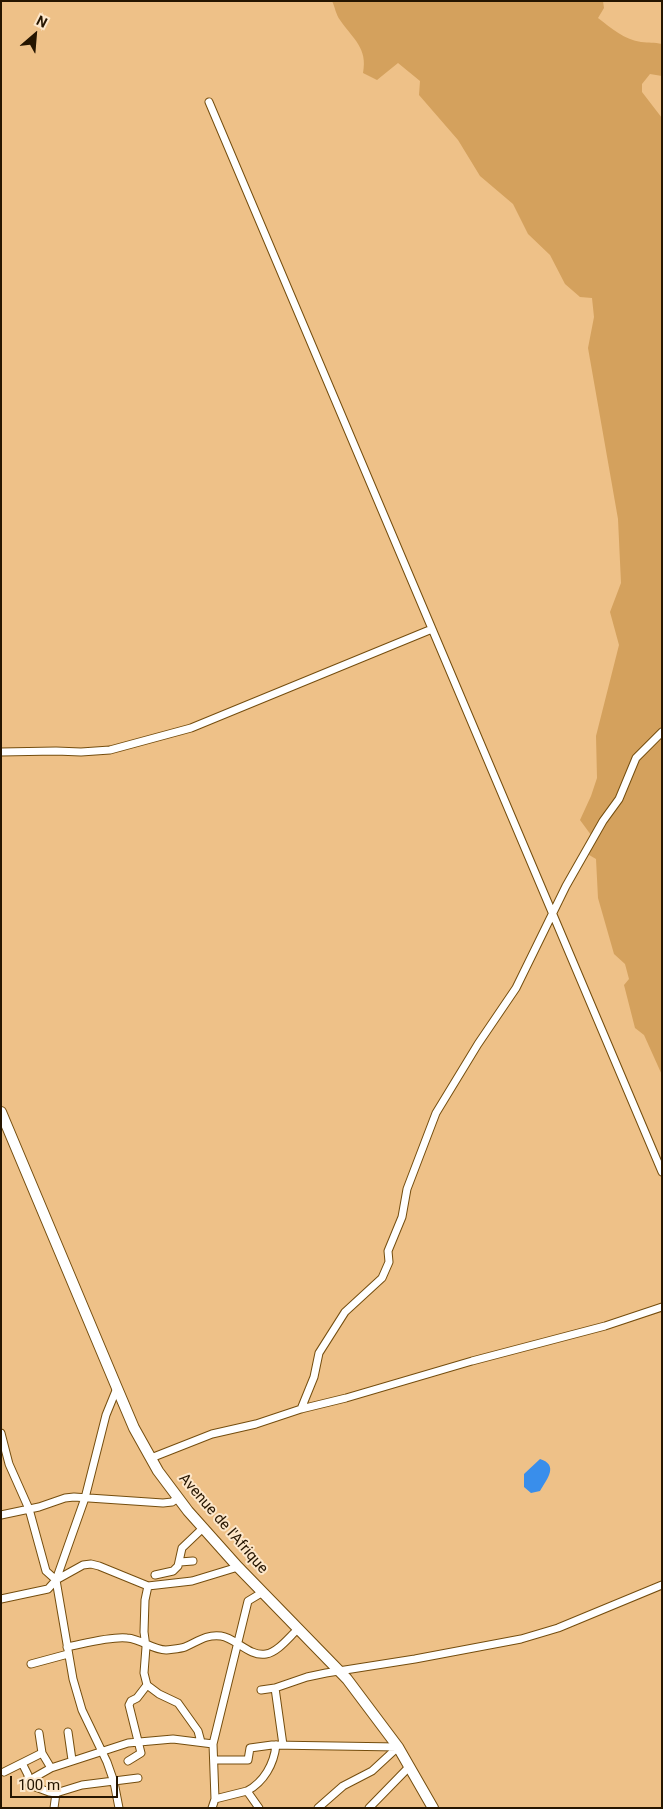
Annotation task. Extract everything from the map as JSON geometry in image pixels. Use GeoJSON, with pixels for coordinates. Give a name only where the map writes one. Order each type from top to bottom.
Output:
{"type":"FeatureCollection","features":[{"type":"Feature","properties":{"kind":"main road","name":"Avenue de l'Afrique"},"geometry":{"type":"LineString","coordinates":[[1,1112],[134,1428],[158,1471],[178,1498],[238,1567],[340,1672],[398,1747],[433,1808]]}},
{"type":"Feature","properties":{"kind":"street"},"geometry":{"type":"LineString","coordinates":[[209,102],[662,1172]]}},
{"type":"Feature","properties":{"kind":"street"},"geometry":{"type":"LineString","coordinates":[[1,752],[110,750],[160,738],[191,728],[432,629]]}},
{"type":"Feature","properties":{"kind":"street"},"geometry":{"type":"LineString","coordinates":[[301,1409],[314,1377],[319,1353],[345,1312],[382,1278],[389,1262],[388,1251],[402,1217],[407,1189],[436,1113],[478,1044],[516,988],[566,886],[603,821],[619,800],[636,758],[662,732]]}},
{"type":"Feature","properties":{"kind":"street"},"geometry":{"type":"LineString","coordinates":[[151,1458],[212,1434],[256,1424],[301,1409],[605,1326],[662,1306]]}},
{"type":"Feature","properties":{"kind":"street"},"geometry":{"type":"LineString","coordinates":[[117,1388],[106,1415],[85,1498],[56,1580],[73,1679],[82,1710],[102,1751],[114,1782],[119,1808]]}},
{"type":"Feature","properties":{"kind":"street"},"geometry":{"type":"LineString","coordinates":[[1,1433],[9,1464],[29,1509],[46,1571],[56,1580]]}},
{"type":"Feature","properties":{"kind":"street"},"geometry":{"type":"LineString","coordinates":[[1,1515],[65,1498],[163,1503],[172,1502],[178,1498]]}},
{"type":"Feature","properties":{"kind":"street"},"geometry":{"type":"LineString","coordinates":[[154,1575],[173,1571],[180,1562],[182,1548],[203,1528]]}},
{"type":"Feature","properties":{"kind":"street"},"geometry":{"type":"LineString","coordinates":[[180,1562],[193,1561]]}},
{"type":"Feature","properties":{"kind":"street"},"geometry":{"type":"LineString","coordinates":[[1,1599],[48,1589],[56,1580],[76,1568],[91,1564],[148,1586],[192,1581],[238,1567]]}},
{"type":"Feature","properties":{"kind":"street"},"geometry":{"type":"LineString","coordinates":[[262,1690],[275,1688],[307,1677],[522,1639],[558,1628],[662,1585]]}},
{"type":"Feature","properties":{"kind":"street"},"geometry":{"type":"LineString","coordinates":[[148,1586],[144,1616],[144,1673],[148,1685],[159,1694],[178,1703],[198,1731],[201,1742]]}},
{"type":"Feature","properties":{"kind":"street"},"geometry":{"type":"LineString","coordinates":[[212,1808],[215,1799],[213,1744],[248,1601],[263,1592]]}},
{"type":"Feature","properties":{"kind":"street"},"geometry":{"type":"LineString","coordinates":[[31,1664],[68,1650],[125,1637],[139,1639],[160,1649],[178,1649],[205,1637],[214,1636],[228,1638],[237,1645],[258,1654],[270,1653],[298,1628]]}},
{"type":"Feature","properties":{"kind":"street"},"geometry":{"type":"LineString","coordinates":[[128,1761],[141,1753],[129,1706],[131,1700],[137,1698],[148,1685]]}},
{"type":"Feature","properties":{"kind":"street"},"geometry":{"type":"LineString","coordinates":[[215,1799],[247,1791],[259,1782],[266,1773],[280,1745],[275,1688]]}},
{"type":"Feature","properties":{"kind":"street"},"geometry":{"type":"LineString","coordinates":[[68,1732],[72,1760]]}},
{"type":"Feature","properties":{"kind":"street"},"geometry":{"type":"LineString","coordinates":[[39,1733],[42,1753],[51,1768]]}},
{"type":"Feature","properties":{"kind":"street"},"geometry":{"type":"LineString","coordinates":[[28,1780],[72,1760],[138,1741],[173,1739],[213,1744]]}},
{"type":"Feature","properties":{"kind":"street"},"geometry":{"type":"LineString","coordinates":[[214,1760],[248,1760],[250,1748],[280,1745],[398,1747]]}},
{"type":"Feature","properties":{"kind":"street"},"geometry":{"type":"LineString","coordinates":[[318,1808],[343,1786],[372,1771],[398,1747]]}},
{"type":"Feature","properties":{"kind":"street"},"geometry":{"type":"LineString","coordinates":[[4,1772],[42,1753]]}},
{"type":"Feature","properties":{"kind":"street"},"geometry":{"type":"LineString","coordinates":[[22,1763],[28,1775],[30,1785],[39,1790],[56,1792],[82,1785],[138,1778]]}},
{"type":"Feature","properties":{"kind":"street"},"geometry":{"type":"LineString","coordinates":[[369,1808],[410,1767]]}},
{"type":"Feature","properties":{"kind":"street"},"geometry":{"type":"LineString","coordinates":[[247,1791],[259,1808]]}},
{"type":"Feature","properties":{"kind":"street"},"geometry":{"type":"LineString","coordinates":[[54,1808],[56,1792]]}},
{"type":"Feature","properties":{"kind":"shaded area"},"geometry":{"type":"Polygon","coordinates":[[[332,1],[603,1],[604,8],[598,18],[613,29],[635,41],[662,44],[662,76],[650,74],[642,84],[642,92],[662,118],[662,1075],[644,1035],[635,1028],[624,985],[629,979],[625,964],[614,954],[598,898],[596,859],[584,852],[591,835],[580,820],[597,778],[596,736],[619,645],[610,612],[621,583],[618,519],[588,348],[594,317],[592,298],[580,297],[565,284],[550,255],[528,234],[513,204],[480,176],[458,140],[419,95],[420,81],[398,63],[377,80],[363,73],[364,64],[361,50],[339,18],[332,1]]]}},
{"type":"Feature","properties":{"kind":"water"},"geometry":{"type":"Polygon","coordinates":[[[540,1459],[549,1465],[550,1473],[540,1491],[531,1493],[524,1487],[524,1474],[540,1459]]]}}]}
